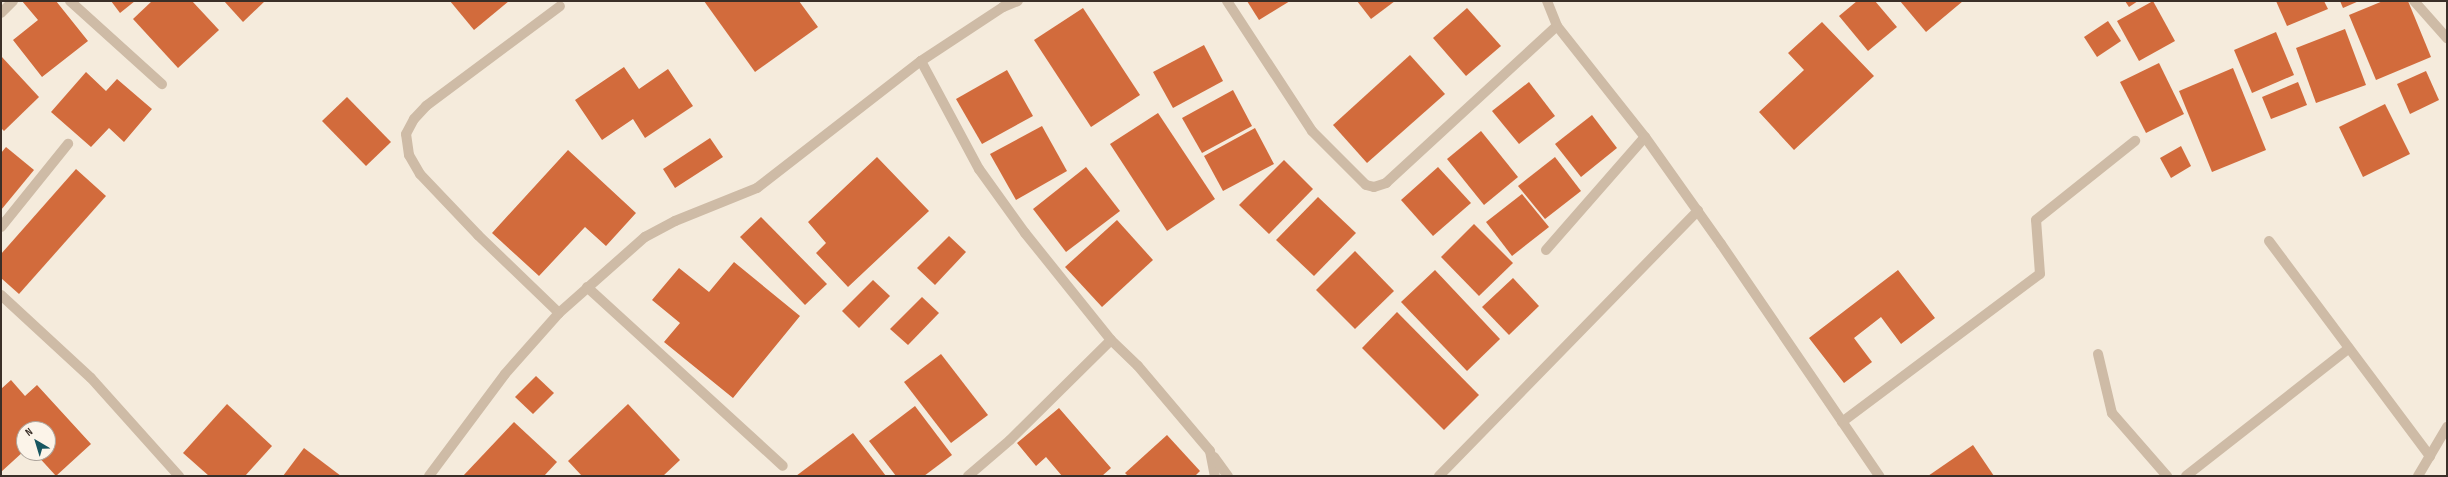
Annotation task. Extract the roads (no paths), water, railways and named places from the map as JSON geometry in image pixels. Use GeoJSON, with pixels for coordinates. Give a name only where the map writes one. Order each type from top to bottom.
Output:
{"type":"FeatureCollection","features":[{"type":"Feature","properties":{"kind":"street"},"geometry":{"type":"LineString","coordinates":[[1,12],[13,1]]}},
{"type":"Feature","properties":{"kind":"street"},"geometry":{"type":"LineString","coordinates":[[70,1],[162,84]]}},
{"type":"Feature","properties":{"kind":"street"},"geometry":{"type":"LineString","coordinates":[[429,476],[505,374],[559,313],[645,237],[675,221],[757,188],[921,61],[1003,7],[1018,1]]}},
{"type":"Feature","properties":{"kind":"street"},"geometry":{"type":"LineString","coordinates":[[1227,1],[1312,131],[1366,185],[1374,187],[1386,183],[1557,26]]}},
{"type":"Feature","properties":{"kind":"street"},"geometry":{"type":"LineString","coordinates":[[1547,1],[1557,26],[1645,137],[1698,211],[1879,476]]}},
{"type":"Feature","properties":{"kind":"street"},"geometry":{"type":"LineString","coordinates":[[2414,1],[2447,38]]}},
{"type":"Feature","properties":{"kind":"street"},"geometry":{"type":"LineString","coordinates":[[559,313],[478,236],[420,174],[409,155],[406,134],[414,119],[426,106],[560,6]]}},
{"type":"Feature","properties":{"kind":"street"},"geometry":{"type":"LineString","coordinates":[[921,61],[979,169],[1026,233],[1111,340],[1138,366],[1210,451],[1228,476]]}},
{"type":"Feature","properties":{"kind":"street"},"geometry":{"type":"LineString","coordinates":[[1546,250],[1645,137]]}},
{"type":"Feature","properties":{"kind":"street"},"geometry":{"type":"LineString","coordinates":[[1842,422],[2040,274],[2036,220],[2135,141]]}},
{"type":"Feature","properties":{"kind":"street"},"geometry":{"type":"LineString","coordinates":[[1,227],[68,144]]}},
{"type":"Feature","properties":{"kind":"street"},"geometry":{"type":"LineString","coordinates":[[1439,476],[1698,211]]}},
{"type":"Feature","properties":{"kind":"street"},"geometry":{"type":"LineString","coordinates":[[2269,241],[2430,456]]}},
{"type":"Feature","properties":{"kind":"street"},"geometry":{"type":"LineString","coordinates":[[587,287],[783,466]]}},
{"type":"Feature","properties":{"kind":"street"},"geometry":{"type":"LineString","coordinates":[[1,295],[91,378],[179,476]]}},
{"type":"Feature","properties":{"kind":"street"},"geometry":{"type":"LineString","coordinates":[[968,476],[1010,440],[1111,340]]}},
{"type":"Feature","properties":{"kind":"street"},"geometry":{"type":"LineString","coordinates":[[2186,476],[2349,348]]}},
{"type":"Feature","properties":{"kind":"street"},"geometry":{"type":"LineString","coordinates":[[2098,354],[2112,413],[2167,476]]}},
{"type":"Feature","properties":{"kind":"street"},"geometry":{"type":"LineString","coordinates":[[2418,476],[2447,427]]}},
{"type":"Feature","properties":{"kind":"street"},"geometry":{"type":"LineString","coordinates":[[1210,451],[1215,476]]}}]}
